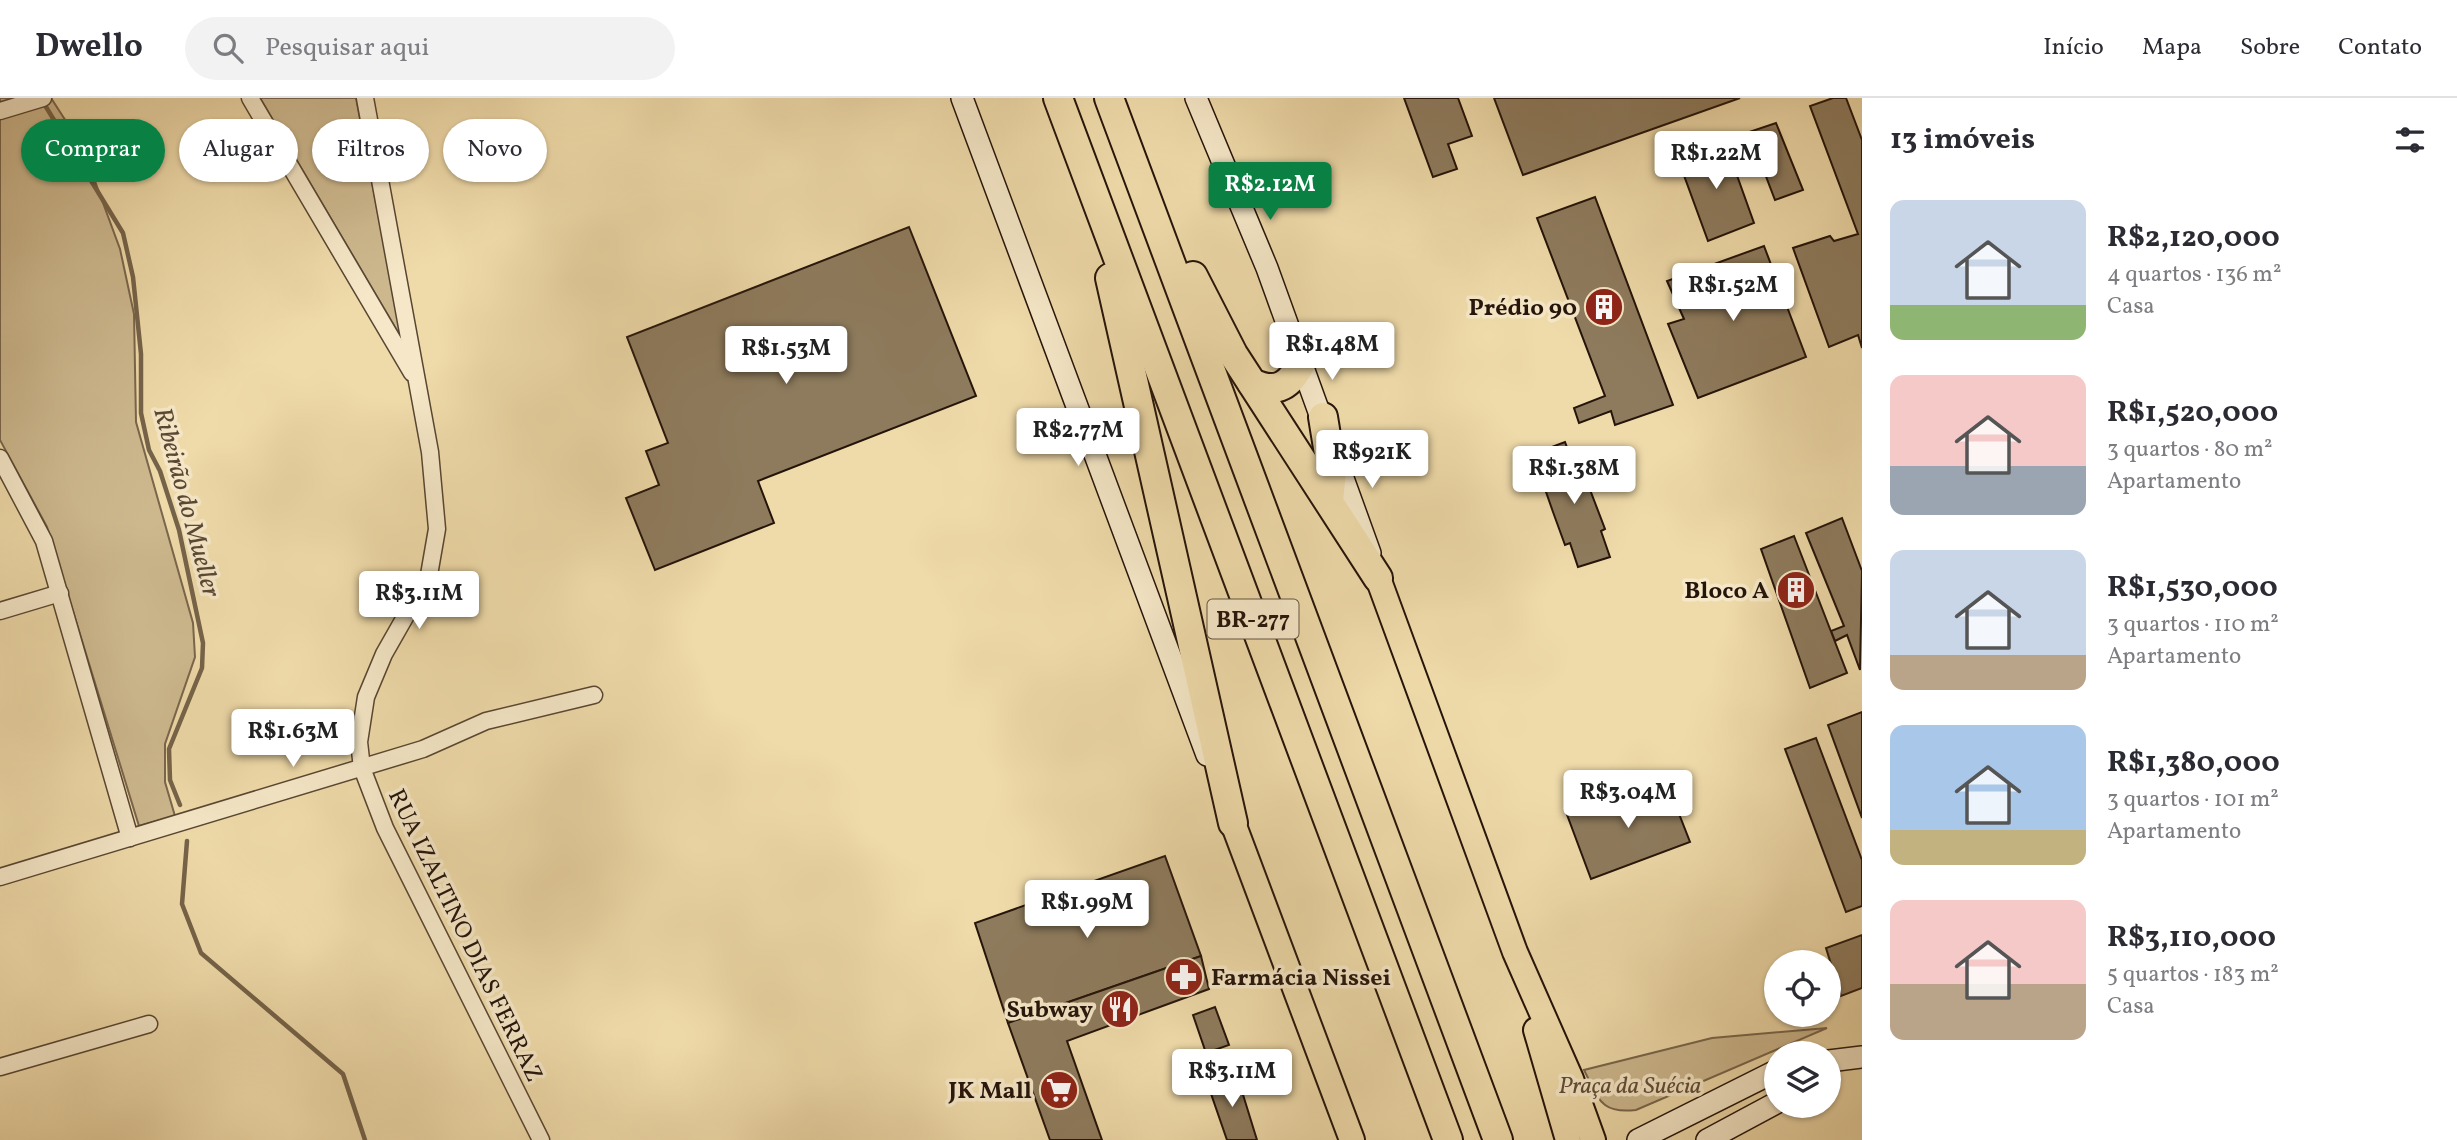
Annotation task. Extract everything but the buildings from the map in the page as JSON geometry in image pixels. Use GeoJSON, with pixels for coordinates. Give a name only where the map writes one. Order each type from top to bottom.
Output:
{"type":"FeatureCollection","features":[{"type":"Feature","properties":{"kind":"highway","name":"BR-277"},"geometry":{"type":"LineString","coordinates":[[1058,98],[1448,1140]]}},
{"type":"Feature","properties":{"kind":"highway","name":"BR-277"},"geometry":{"type":"LineString","coordinates":[[1109,98],[1496,1134]]}},
{"type":"Feature","properties":{"kind":"highway"},"geometry":{"type":"LineString","coordinates":[[1118,98],[1185,260],[1218,326],[1378,578]]}},
{"type":"Feature","properties":{"kind":"highway"},"geometry":{"type":"LineString","coordinates":[[1086,173],[1233,823]]}},
{"type":"Feature","properties":{"kind":"highway"},"geometry":{"type":"LineString","coordinates":[[1252,383],[1266,390],[1277,389],[1289,383],[1302,361]]}},
{"type":"Feature","properties":{"kind":"highway"},"geometry":{"type":"LineString","coordinates":[[1323,417],[1332,472],[1329,500]]}},
{"type":"Feature","properties":{"kind":"main road"},"geometry":{"type":"LineString","coordinates":[[962,98],[1348,1134]]}},
{"type":"Feature","properties":{"kind":"main road"},"geometry":{"type":"LineString","coordinates":[[1196,98],[1267,268],[1323,417],[1378,578],[1515,952],[1571,1079],[1593,1140]]}},
{"type":"Feature","properties":{"kind":"main road"},"geometry":{"type":"LineString","coordinates":[[1515,952],[1568,1140]]}},
{"type":"Feature","properties":{"kind":"main road"},"geometry":{"type":"LineString","coordinates":[[1841,1060],[1862,1057]]}},
{"type":"Feature","properties":{"kind":"main road"},"geometry":{"type":"LineString","coordinates":[[1638,1140],[1764,1077]]}},
{"type":"Feature","properties":{"kind":"main road"},"geometry":{"type":"LineString","coordinates":[[1707,1140],[1764,1109]]}},
{"type":"Feature","properties":{"kind":"street"},"geometry":{"type":"LineString","coordinates":[[250,98],[419,384]]}},
{"type":"Feature","properties":{"kind":"street","name":"RUA IZALTINO DIAS FERRAZ"},"geometry":{"type":"LineString","coordinates":[[365,98],[419,384],[436,509],[433,562],[423,590],[384,654],[366,697],[359,743],[362,768],[385,828],[541,1140]]}},
{"type":"Feature","properties":{"kind":"street"},"geometry":{"type":"LineString","coordinates":[[0,111],[37,100]]}},
{"type":"Feature","properties":{"kind":"street"},"geometry":{"type":"LineString","coordinates":[[0,458],[6,480],[44,541],[130,838]]}},
{"type":"Feature","properties":{"kind":"street"},"geometry":{"type":"LineString","coordinates":[[0,611],[60,593]]}},
{"type":"Feature","properties":{"kind":"street"},"geometry":{"type":"LineString","coordinates":[[0,877],[430,747],[486,721],[594,695]]}},
{"type":"Feature","properties":{"kind":"street"},"geometry":{"type":"LineString","coordinates":[[0,1067],[149,1024]]}},
{"type":"Feature","properties":{"kind":"green space"},"geometry":{"type":"Polygon","coordinates":[[[0,98],[51,98],[65,119],[21,119],[21,182],[95,182],[120,249],[134,314],[136,422],[193,623],[195,657],[165,744],[165,782],[175,816],[139,826],[47,527],[0,440],[0,98]]]}},
{"type":"Feature","properties":{"kind":"green space"},"geometry":{"type":"Polygon","coordinates":[[[260,98],[356,98],[360,119],[312,119],[312,182],[372,182],[402,339],[298,162],[298,119],[272,119],[260,98]]]}},
{"type":"Feature","properties":{"kind":"green space","name":"Praça da Suécia"},"geometry":{"type":"Polygon","coordinates":[[[1827,1028],[1797,1041],[1764,1041],[1764,1055],[1636,1110],[1624,1111],[1608,1107],[1598,1096],[1584,1070],[1712,1038],[1827,1028]]]}},
{"type":"Feature","properties":{"kind":"waterway","name":"Ribeirão do Mueller"},"geometry":{"type":"LineString","coordinates":[[43,102],[123,233],[133,277],[141,354],[141,413],[149,450],[160,471],[179,530],[203,643],[202,668],[169,749],[170,780],[180,805]]}},
{"type":"Feature","properties":{"kind":"waterway","name":"Ribeirão do Mueller"},"geometry":{"type":"LineString","coordinates":[[187,841],[182,904],[201,953],[343,1074],[365,1140]]}},
{"type":"Feature","properties":{"kind":"place","name":"Prédio 90"},"geometry":{"type":"Point","coordinates":[1604,307]}},
{"type":"Feature","properties":{"kind":"place","name":"Bloco A"},"geometry":{"type":"Point","coordinates":[1796,590]}},
{"type":"Feature","properties":{"kind":"place","name":"Farmácia Nissei"},"geometry":{"type":"Point","coordinates":[1184,977]}},
{"type":"Feature","properties":{"kind":"place","name":"Subway"},"geometry":{"type":"Point","coordinates":[1120,1009]}},
{"type":"Feature","properties":{"kind":"place","name":"JK Mall"},"geometry":{"type":"Point","coordinates":[1059,1090]}}]}
